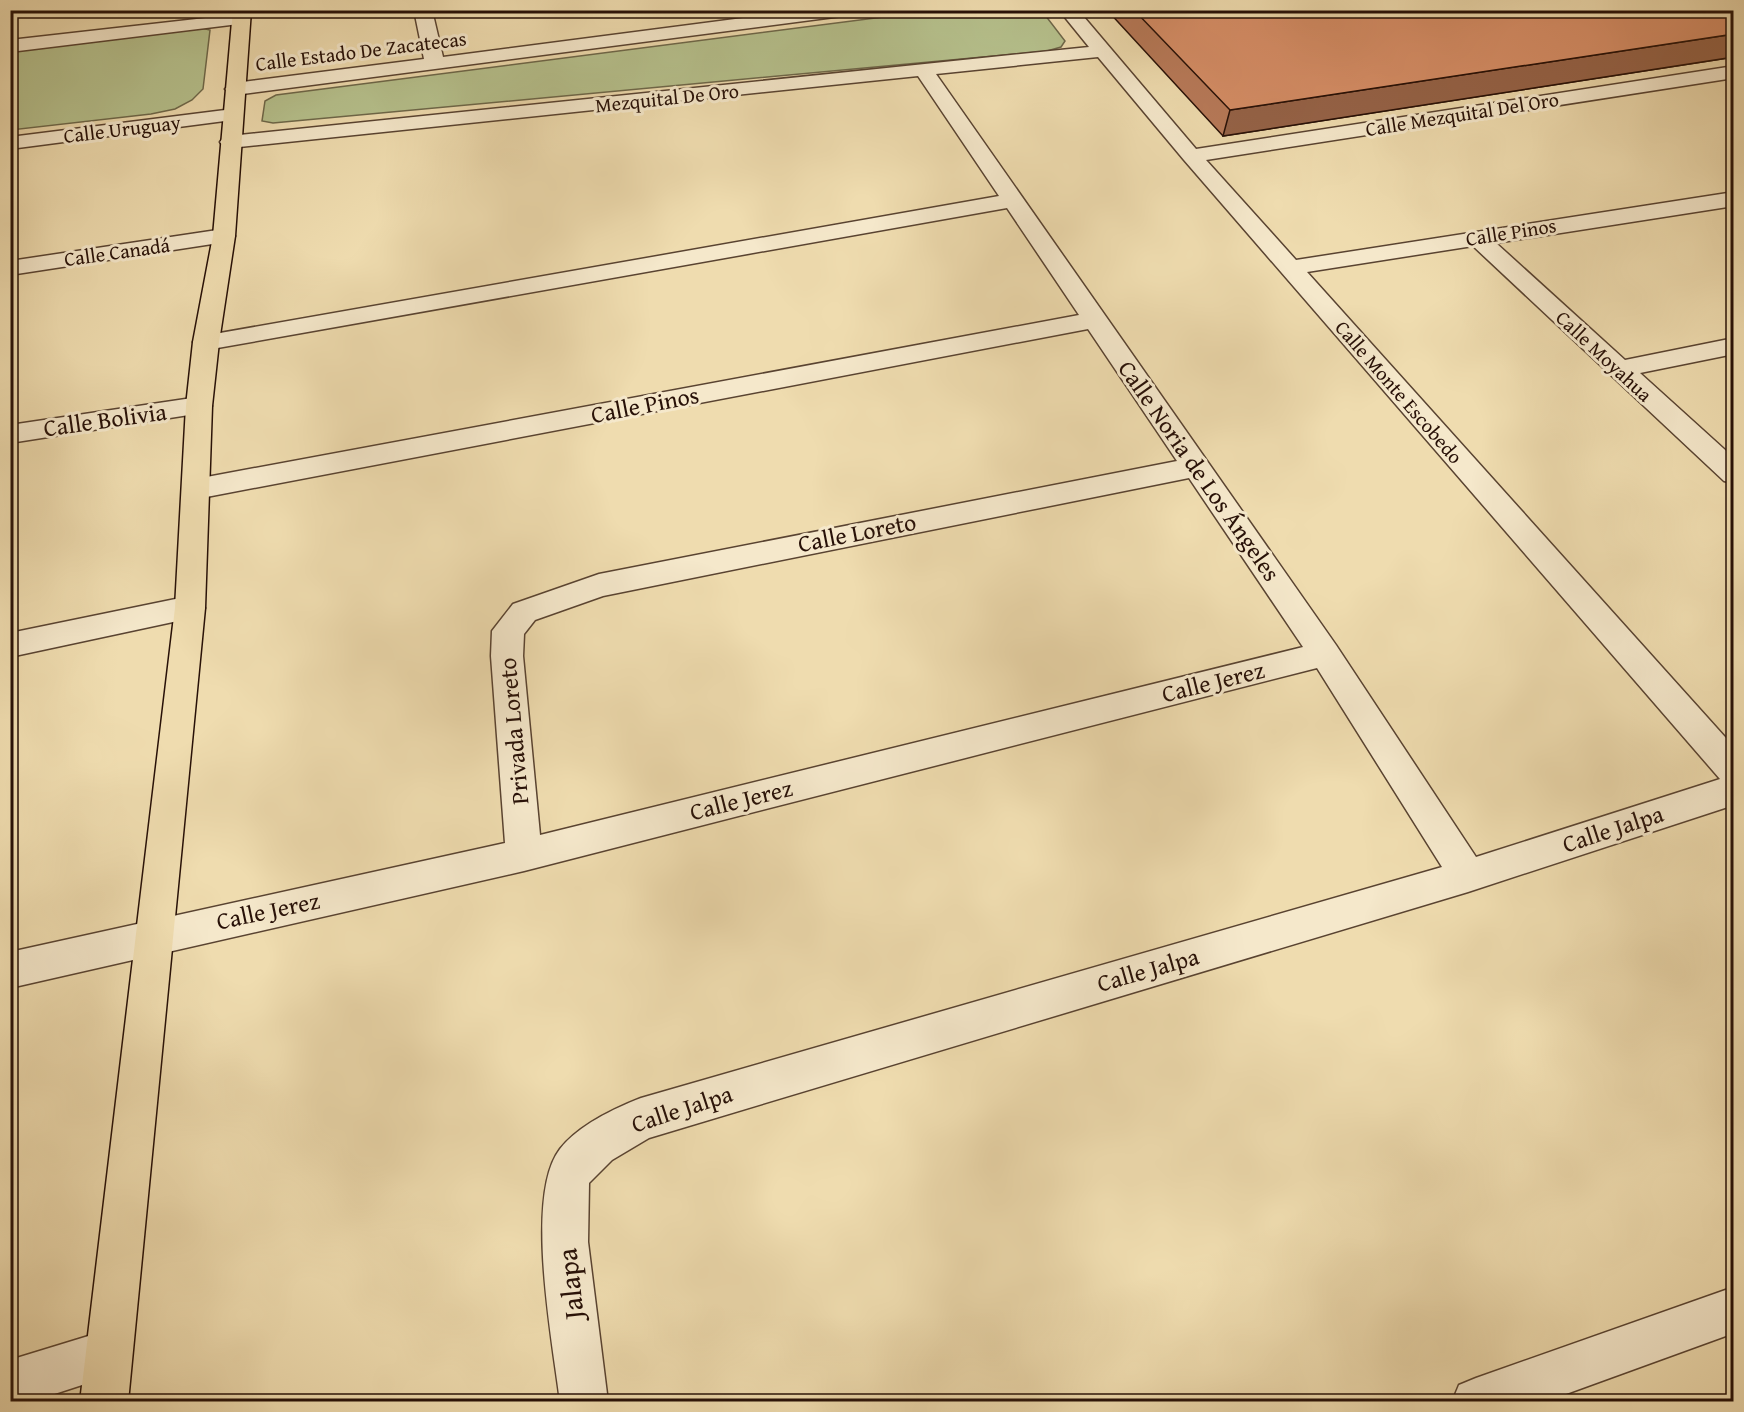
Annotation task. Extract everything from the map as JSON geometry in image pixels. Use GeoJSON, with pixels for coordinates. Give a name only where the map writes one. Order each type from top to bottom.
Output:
{"type":"FeatureCollection","features":[{"type":"Feature","properties":{"kind":"main road"},"geometry":{"type":"LineString","coordinates":[[104,1401],[190,608],[200,406],[206,342],[224,237],[242,15]]}},
{"type":"Feature","properties":{"kind":"street"},"geometry":{"type":"LineString","coordinates":[[423,10],[435,65]]}},
{"type":"Feature","properties":{"kind":"street","name":"Calle Estado De Zacatecas"},"geometry":{"type":"LineString","coordinates":[[233,115],[435,65],[850,10]]}},
{"type":"Feature","properties":{"kind":"street","name":"Calle Monte Escobedo"},"geometry":{"type":"LineString","coordinates":[[1068,10],[1289,268],[1734,771]]}},
{"type":"Feature","properties":{"kind":"street"},"geometry":{"type":"LineString","coordinates":[[10,46],[242,15]]}},
{"type":"Feature","properties":{"kind":"street","name":"Mezquital De Oro"},"geometry":{"type":"LineString","coordinates":[[233,115],[924,71],[1103,51]]}},
{"type":"Feature","properties":{"kind":"street","name":"Calle Noria de Los Ángeles"},"geometry":{"type":"LineString","coordinates":[[924,71],[1194,467],[1325,654],[1468,876]]}},
{"type":"Feature","properties":{"kind":"street","name":"Calle Mezquital Del Oro"},"geometry":{"type":"LineString","coordinates":[[1191,156],[1734,72]]}},
{"type":"Feature","properties":{"kind":"street","name":"Calle Uruguay"},"geometry":{"type":"LineString","coordinates":[[10,143],[233,115]]}},
{"type":"Feature","properties":{"kind":"street","name":"Calle Pinos"},"geometry":{"type":"LineString","coordinates":[[1289,268],[1476,237],[1734,199]]}},
{"type":"Feature","properties":{"kind":"street"},"geometry":{"type":"LineString","coordinates":[[206,342],[1012,200]]}},
{"type":"Feature","properties":{"kind":"street","name":"Calle Canadá"},"geometry":{"type":"LineString","coordinates":[[10,268],[224,237]]}},
{"type":"Feature","properties":{"kind":"street","name":"Calle Moyahua"},"geometry":{"type":"LineString","coordinates":[[1476,237],[1734,474]]}},
{"type":"Feature","properties":{"kind":"street","name":"Calle Pinos"},"geometry":{"type":"LineString","coordinates":[[196,489],[1095,320]]}},
{"type":"Feature","properties":{"kind":"street"},"geometry":{"type":"LineString","coordinates":[[1618,369],[1734,346]]}},
{"type":"Feature","properties":{"kind":"street","name":"Calle Bolivia"},"geometry":{"type":"LineString","coordinates":[[10,434],[200,406]]}},
{"type":"Feature","properties":{"kind":"street","name":"Calle Loreto"},"geometry":{"type":"LineString","coordinates":[[524,612],[599,585],[1194,467]]}},
{"type":"Feature","properties":{"kind":"street"},"geometry":{"type":"LineString","coordinates":[[10,645],[190,608]]}},
{"type":"Feature","properties":{"kind":"street","name":"Privada Loreto"},"geometry":{"type":"LineString","coordinates":[[524,612],[508,631],[507,656],[524,855]]}},
{"type":"Feature","properties":{"kind":"street","name":"Calle Jerez"},"geometry":{"type":"LineString","coordinates":[[10,970],[524,855],[1325,654]]}},
{"type":"Feature","properties":{"kind":"street","name":"Calle Jalpa"},"geometry":{"type":"LineString","coordinates":[[572,1168],[601,1140],[641,1119],[1468,876],[1734,790]]}},
{"type":"Feature","properties":{"kind":"street","name":"Jalapa"},"geometry":{"type":"LineString","coordinates":[[572,1168],[564,1212],[584,1401]]}},
{"type":"Feature","properties":{"kind":"street"},"geometry":{"type":"LineString","coordinates":[[1476,1401],[1732,1313]]}},
{"type":"Feature","properties":{"kind":"street"},"geometry":{"type":"LineString","coordinates":[[10,1384],[108,1354]]}},
{"type":"Feature","properties":{"kind":"green space"},"geometry":{"type":"Polygon","coordinates":[[[930,11],[1042,11],[1065,41],[1061,47],[1047,51],[273,123],[262,121],[265,101],[276,95],[930,11]]]}},
{"type":"Feature","properties":{"kind":"green space"},"geometry":{"type":"Polygon","coordinates":[[[201,28],[210,30],[203,89],[192,100],[175,109],[151,114],[11,130],[11,50],[201,28]]]}},
{"type":"Feature","properties":{"kind":"building"},"geometry":{"type":"Polygon","coordinates":[[[1134,10],[1734,10],[1734,34],[1230,110],[1134,10]]]}}]}
